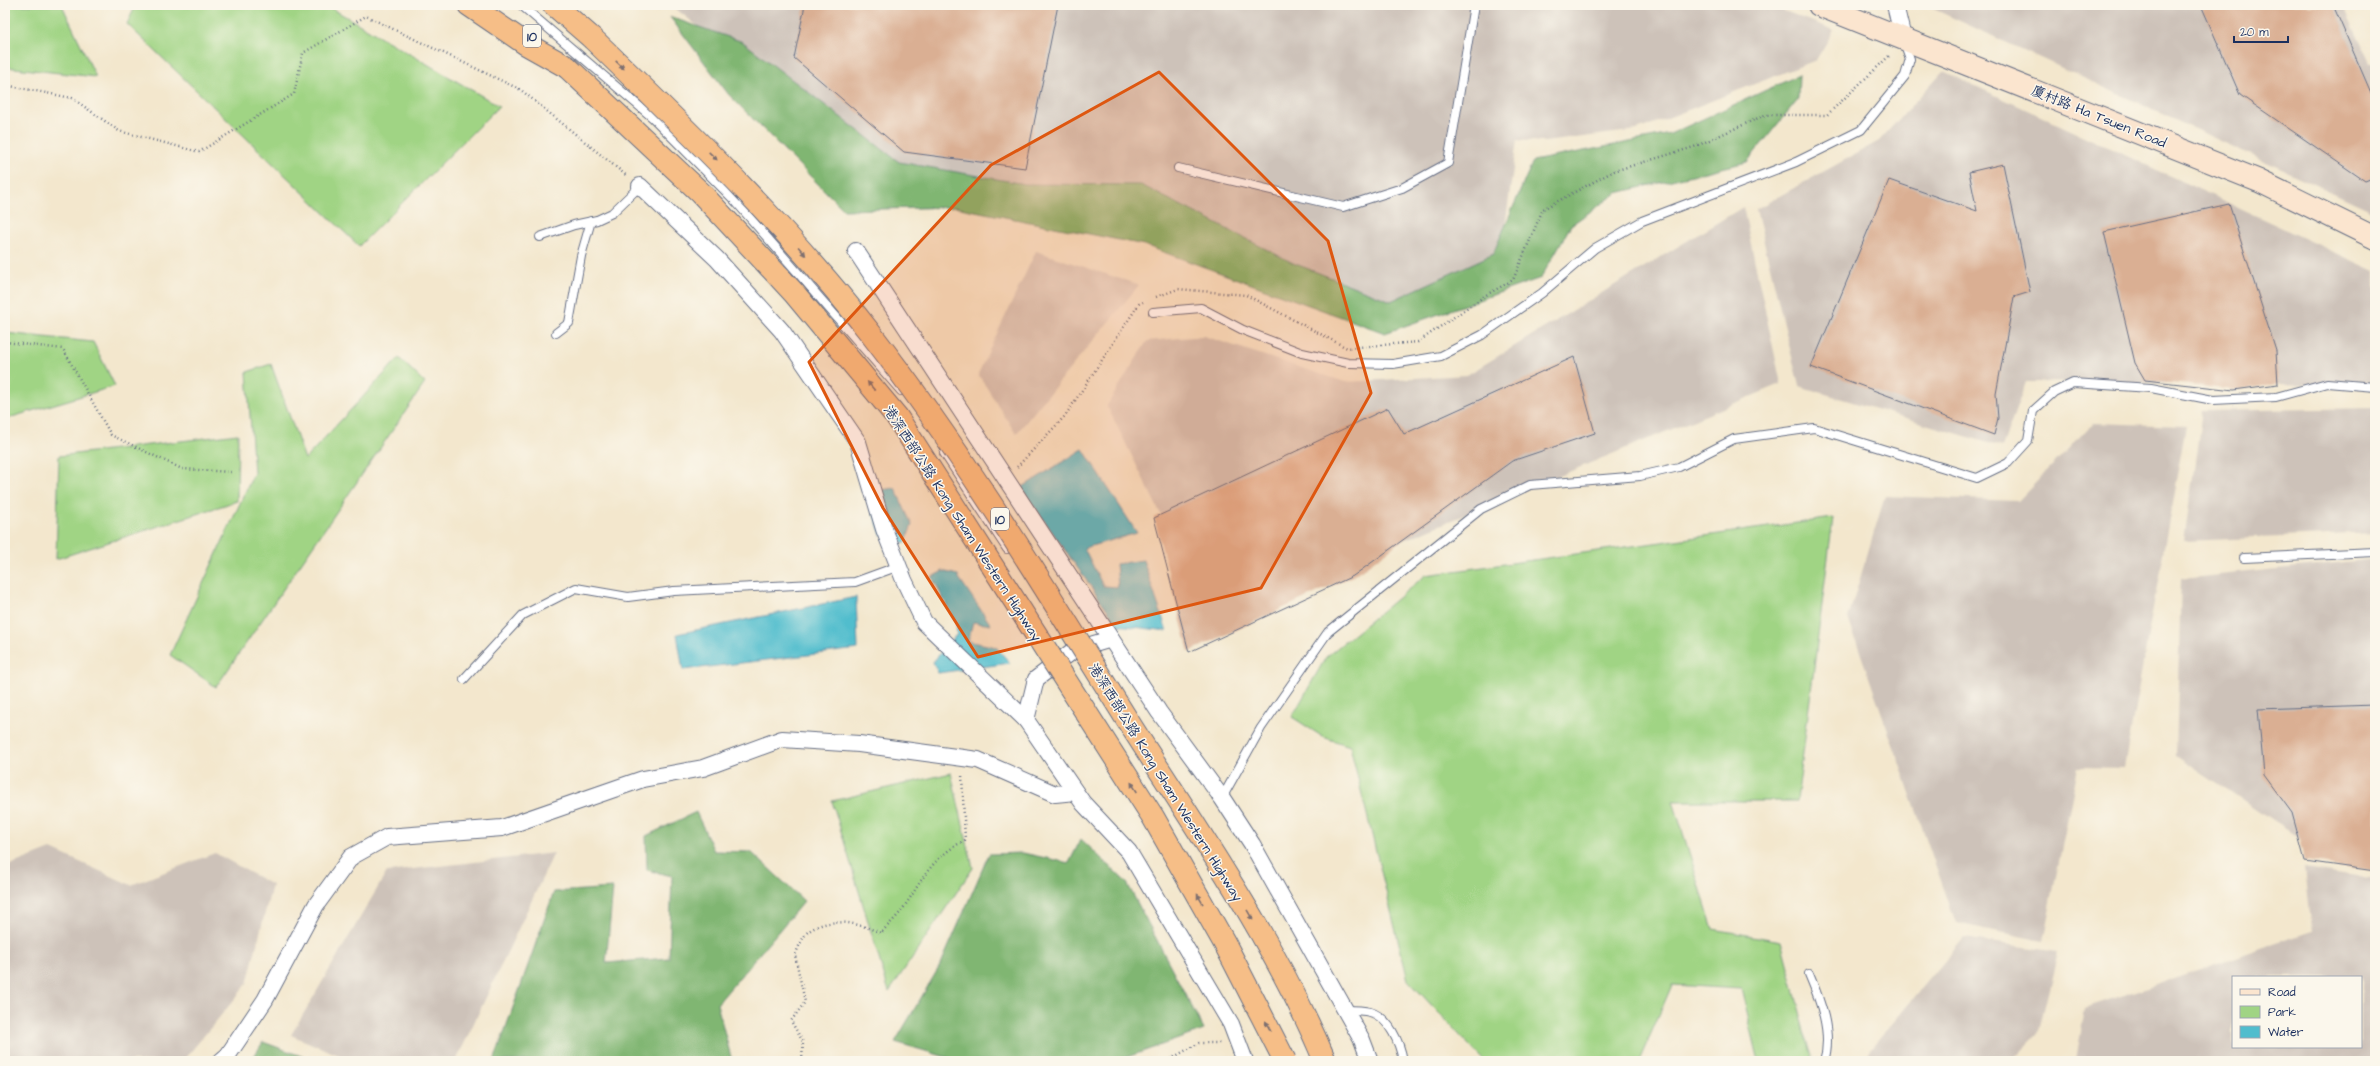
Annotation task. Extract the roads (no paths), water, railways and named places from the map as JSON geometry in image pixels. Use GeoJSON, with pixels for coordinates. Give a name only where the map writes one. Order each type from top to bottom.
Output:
{"type":"FeatureCollection","features":[{"type":"Feature","properties":{"kind":"highway"},"geometry":{"type":"LineString","coordinates":[[469,5],[526,44],[567,67]]}},
{"type":"Feature","properties":{"kind":"highway","name":"港深西部公路 Kong Sham Western Highway"},"geometry":{"type":"LineString","coordinates":[[497,5],[567,67],[706,199],[794,293],[897,417],[1153,817],[1225,944],[1285,1061]]}},
{"type":"Feature","properties":{"kind":"highway","name":"港深西部公路 Kong Sham Western Highway"},"geometry":{"type":"LineString","coordinates":[[554,5],[592,38],[734,176],[779,225],[870,333],[916,394],[987,499],[1231,883],[1277,961],[1313,1031],[1325,1061]]}},
{"type":"Feature","properties":{"kind":"highway"},"geometry":{"type":"LineString","coordinates":[[560,5],[592,38]]}},
{"type":"Feature","properties":{"kind":"street","name":"廈村路 Ha Tsuen Road"},"geometry":{"type":"LineString","coordinates":[[1819,5],[2259,181],[2375,238]]}},
{"type":"Feature","properties":{"kind":"street"},"geometry":{"type":"LineString","coordinates":[[1895,5],[1903,38]]}},
{"type":"Feature","properties":{"kind":"street"},"geometry":{"type":"LineString","coordinates":[[640,186],[717,259],[782,331],[858,442],[884,529],[898,566],[924,622],[1026,720],[1075,792],[1129,852],[1231,1024],[1245,1061]]}},
{"type":"Feature","properties":{"kind":"street"},"geometry":{"type":"LineString","coordinates":[[856,251],[1159,712],[1222,798],[1252,844],[1362,1040],[1370,1061]]}},
{"type":"Feature","properties":{"kind":"street"},"geometry":{"type":"LineString","coordinates":[[1026,720],[1036,679],[1074,650],[1111,638]]}},
{"type":"Feature","properties":{"kind":"street"},"geometry":{"type":"LineString","coordinates":[[221,1061],[228,1055],[265,1000],[316,905],[351,857],[387,837],[502,828],[643,779],[703,768],[782,739],[859,744],[978,760],[1055,794],[1075,792]]}},
{"type":"Feature","properties":{"kind":"lane"},"geometry":{"type":"LineString","coordinates":[[521,5],[653,118],[732,197],[904,395]]}},
{"type":"Feature","properties":{"kind":"lane"},"geometry":{"type":"LineString","coordinates":[[1178,168],[1343,208],[1402,188],[1448,164],[1474,5]]}},
{"type":"Feature","properties":{"kind":"lane"},"geometry":{"type":"LineString","coordinates":[[1153,312],[1201,308],[1243,330],[1302,353],[1348,363],[1394,364],[1441,356],[1482,335],[1542,293],[1595,248],[1642,221],[1796,162],[1861,130],[1905,76],[1910,59],[1903,38]]}},
{"type":"Feature","properties":{"kind":"lane"},"geometry":{"type":"LineString","coordinates":[[540,237],[612,213],[640,186]]}},
{"type":"Feature","properties":{"kind":"lane"},"geometry":{"type":"LineString","coordinates":[[556,333],[569,322],[581,256],[591,221]]}},
{"type":"Feature","properties":{"kind":"lane"},"geometry":{"type":"LineString","coordinates":[[1222,798],[1261,728],[1328,632],[1481,509],[1530,485],[1640,476],[1679,467],[1734,439],[1814,428],[1977,478],[2008,462],[2028,441],[2033,411],[2054,392],[2073,383],[2151,388],[2213,400],[2276,397],[2327,383],[2375,387]]}},
{"type":"Feature","properties":{"kind":"lane"},"geometry":{"type":"LineString","coordinates":[[939,446],[1013,557]]}},
{"type":"Feature","properties":{"kind":"lane"},"geometry":{"type":"LineString","coordinates":[[2244,558],[2375,552]]}},
{"type":"Feature","properties":{"kind":"lane"},"geometry":{"type":"LineString","coordinates":[[464,679],[523,615],[576,588],[628,597],[674,591],[855,582],[898,566]]}},
{"type":"Feature","properties":{"kind":"lane"},"geometry":{"type":"LineString","coordinates":[[1052,617],[1074,650]]}},
{"type":"Feature","properties":{"kind":"lane"},"geometry":{"type":"LineString","coordinates":[[1809,974],[1815,988],[1828,1035],[1824,1061]]}},
{"type":"Feature","properties":{"kind":"lane"},"geometry":{"type":"LineString","coordinates":[[1345,1010],[1370,1012],[1384,1020],[1396,1038],[1402,1058],[1408,1061]]}},
{"type":"Feature","properties":{"kind":"water"},"geometry":{"type":"Polygon","coordinates":[[[1083,449],[1137,533],[1084,548],[1103,586],[1118,587],[1116,564],[1143,560],[1167,631],[1118,625],[1021,488],[1083,449]]]}},
{"type":"Feature","properties":{"kind":"water"},"geometry":{"type":"Polygon","coordinates":[[[895,488],[912,525],[905,543],[881,535],[870,505],[881,490],[895,488]]]}},
{"type":"Feature","properties":{"kind":"water"},"geometry":{"type":"Polygon","coordinates":[[[943,571],[957,575],[991,625],[973,622],[968,641],[996,647],[1010,663],[938,673],[933,662],[957,634],[956,623],[932,577],[943,571]]]}},
{"type":"Feature","properties":{"kind":"water"},"geometry":{"type":"Polygon","coordinates":[[[856,597],[858,649],[683,670],[677,634],[856,597]]]}}]}
